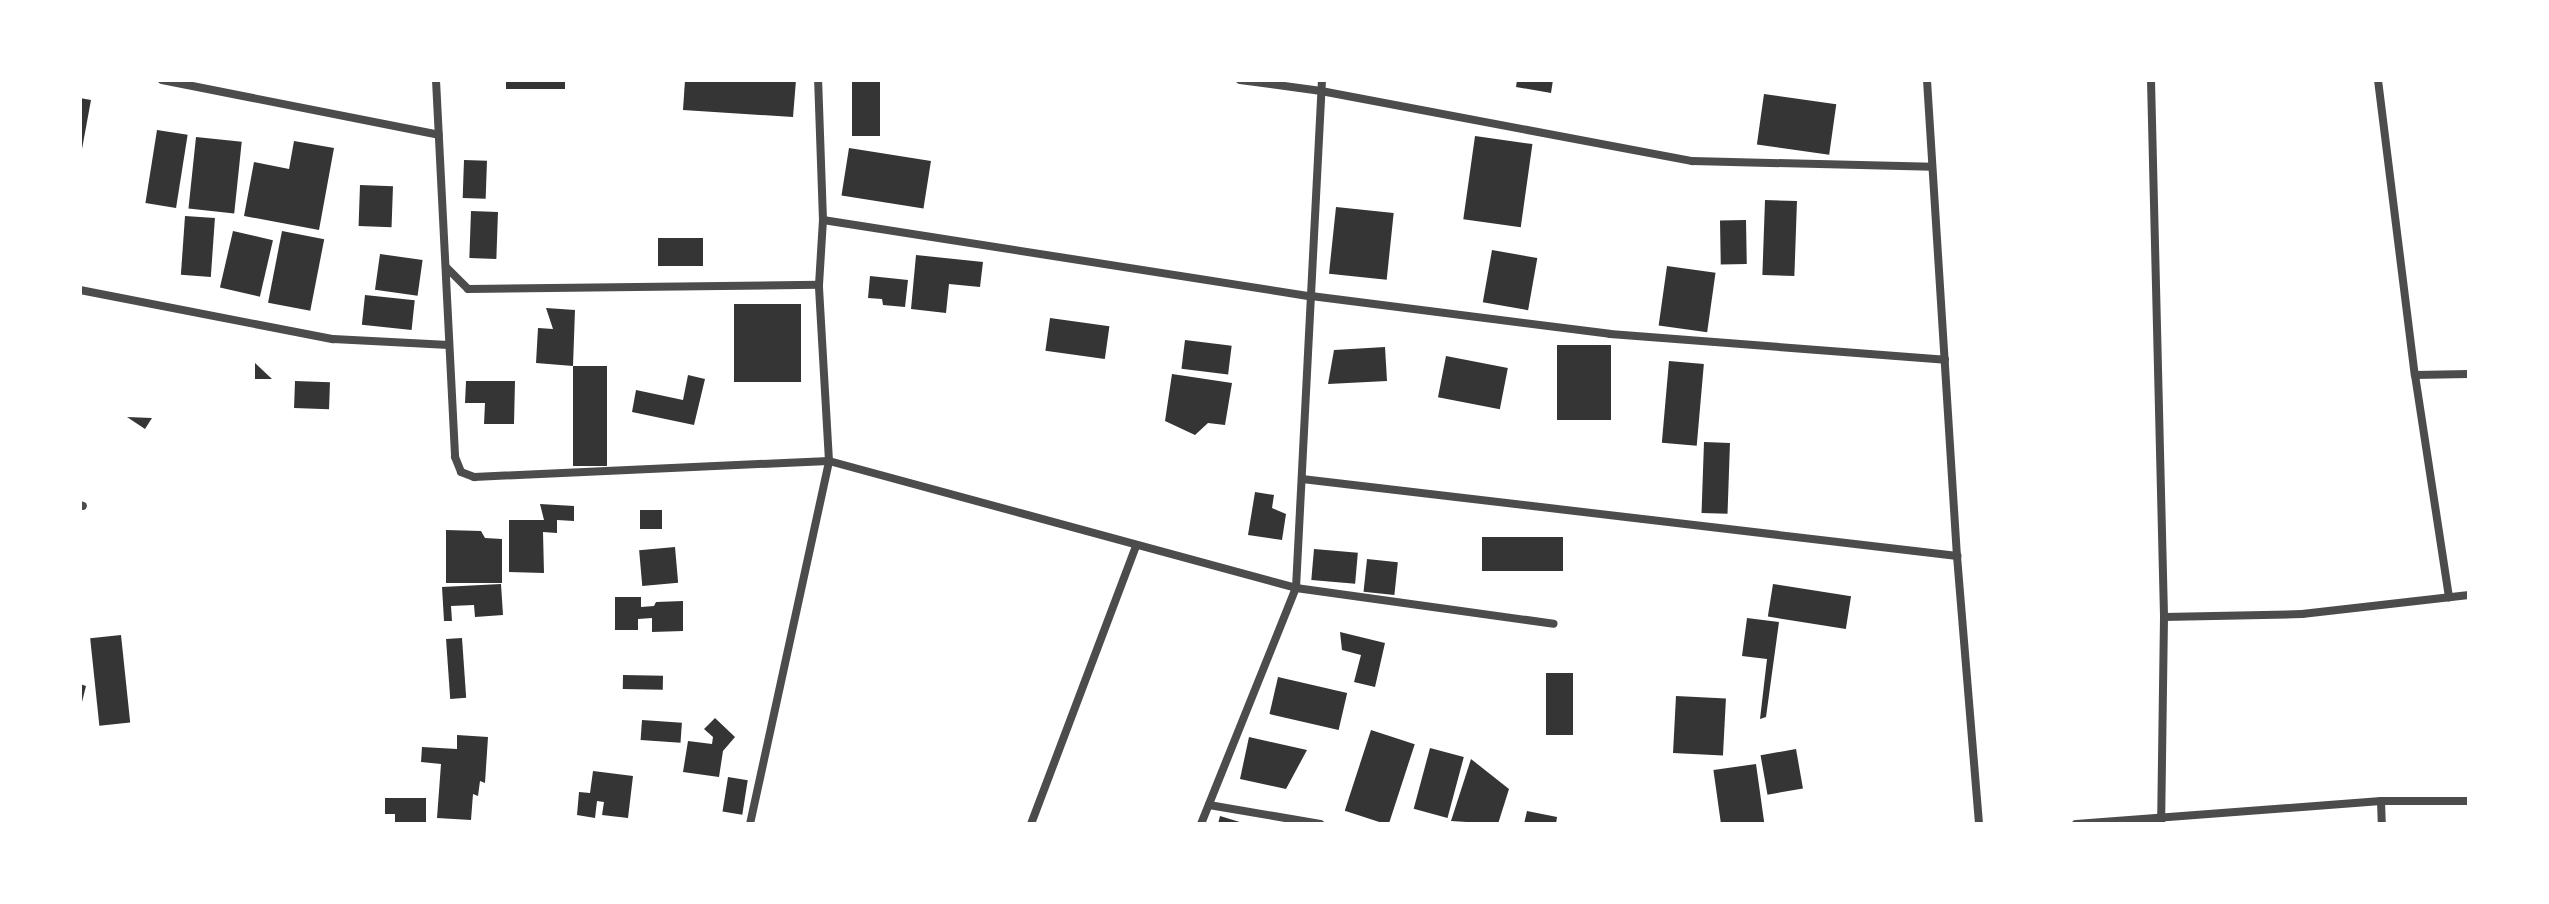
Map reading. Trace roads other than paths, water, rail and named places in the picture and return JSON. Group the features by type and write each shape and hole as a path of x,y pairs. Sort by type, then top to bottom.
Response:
{"street":[{"path":"162,80 439,135"},
{"path":"436,80 455,457 461,472 474,477 829,461 1296,588 1554,624"},
{"path":"750,824 829,461 819,285 823,220 818,80"},
{"path":"1240,80 1321,91 1692,161 1932,167"},
{"path":"1201,824 1296,588 1322,80"},
{"path":"1927,80 1957,556 1979,824"},
{"path":"2151,80 2164,617 2160,819"},
{"path":"2378,80 2415,375 2449,597"},
{"path":"823,220 1311,296 1610,334 1945,360"},
{"path":"446,267 468,289 819,285"},
{"path":"80,290 333,339 449,345"},
{"path":"2415,375 2469,374"},
{"path":"1302,479 1957,556"},
{"path":"1031,824 1136,546"},
{"path":"2164,617 2302,614 2469,595"},
{"path":"2381,801 2382,824"},
{"path":"2076,824 2381,801 2469,801"},
{"path":"1209,805 1320,824"}]}
